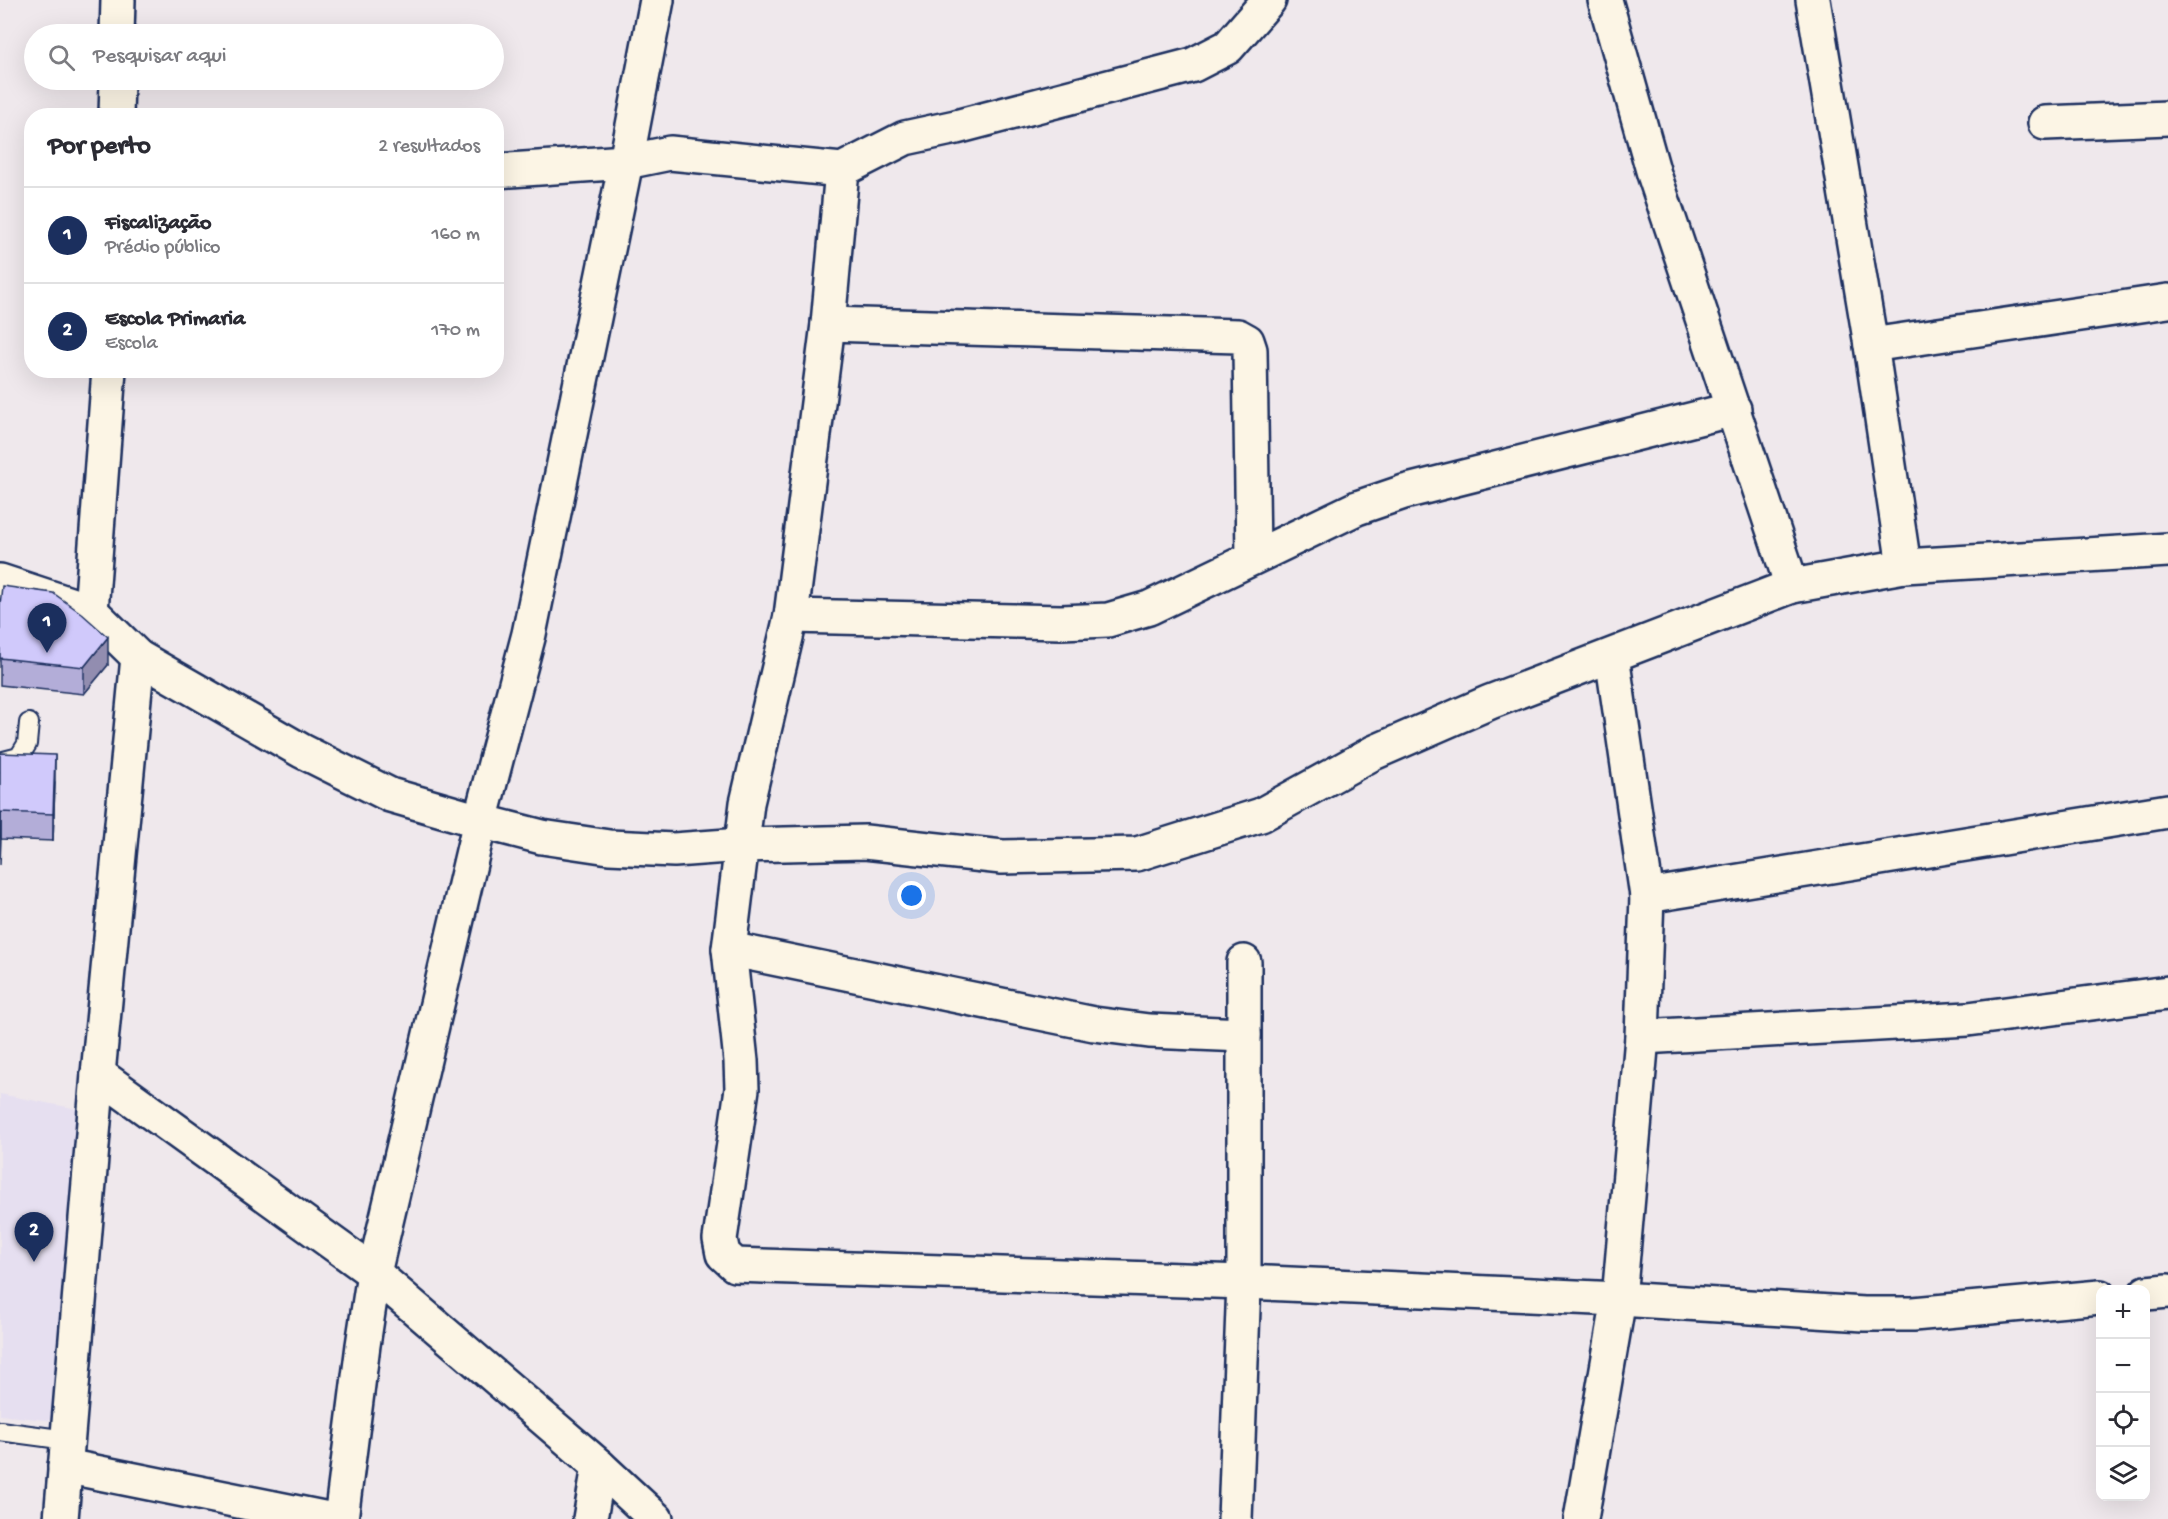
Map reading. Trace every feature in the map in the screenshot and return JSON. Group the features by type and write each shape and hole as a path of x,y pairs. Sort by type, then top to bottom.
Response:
{"street":[{"path":"117,24 118,0"},
{"path":"341,1519 374,1273 480,821 529,634 657,0"},
{"path":"504,170 626,162 670,153 842,170 905,138 1192,65 1228,47 1269,0"},
{"path":"1605,0 1654,174 1792,586"},
{"path":"1813,0 1871,345 1904,566"},
{"path":"116,108 117,90"},
{"path":"2044,123 2168,117"},
{"path":"842,170 828,324 791,616 747,803 729,949 742,1089 720,1239 723,1254 735,1265 1244,1282 1619,1299 1864,1314 1913,1314 2096,1297"},
{"path":"1871,345 2168,301"},
{"path":"828,324 1238,336 1247,340 1250,350 1253,556"},
{"path":"91,611 108,378"},
{"path":"791,616 1061,622 1108,620 1149,608 1253,556 1357,508 1404,492 1734,409"},
{"path":"0,581 91,611 138,657 302,751 390,795 480,821 542,837 609,847 674,850 741,845 865,842 1002,857 1137,854 1261,815 1373,753 1490,702 1792,586 1904,566 2168,550"},
{"path":"1581,1519 1619,1299 1642,1036 1647,896 1612,656"},
{"path":"61,1519 98,1074 138,657"},
{"path":"1647,896 2168,810"},
{"path":"729,949 1094,1024 1149,1031 1244,1035"},
{"path":"1235,1519 1244,1282 1244,962"},
{"path":"1642,1036 1968,1019 2168,993"},
{"path":"98,1074 374,1273 656,1519"},
{"path":"2150,1293 2168,1291"},
{"path":"66,1453 328,1519"},
{"path":"590,1519 599,1467"}],"lane":[{"path":"0,762 20,757 27,744 29,723"},
{"path":"0,1431 66,1453"}],"shaded area":[{"path":"0,1094 83,1110 54,1421 0,1415"}],"building":[{"path":"2,586 53,593 81,613 108,637 84,667 0,658"},
{"path":"0,753 55,755 53,814 1,812 0,838"}],"place":[{"name":"Fiscalização","path":"47,653"},
{"name":"Escola Primaria","path":"34,1262"}]}
